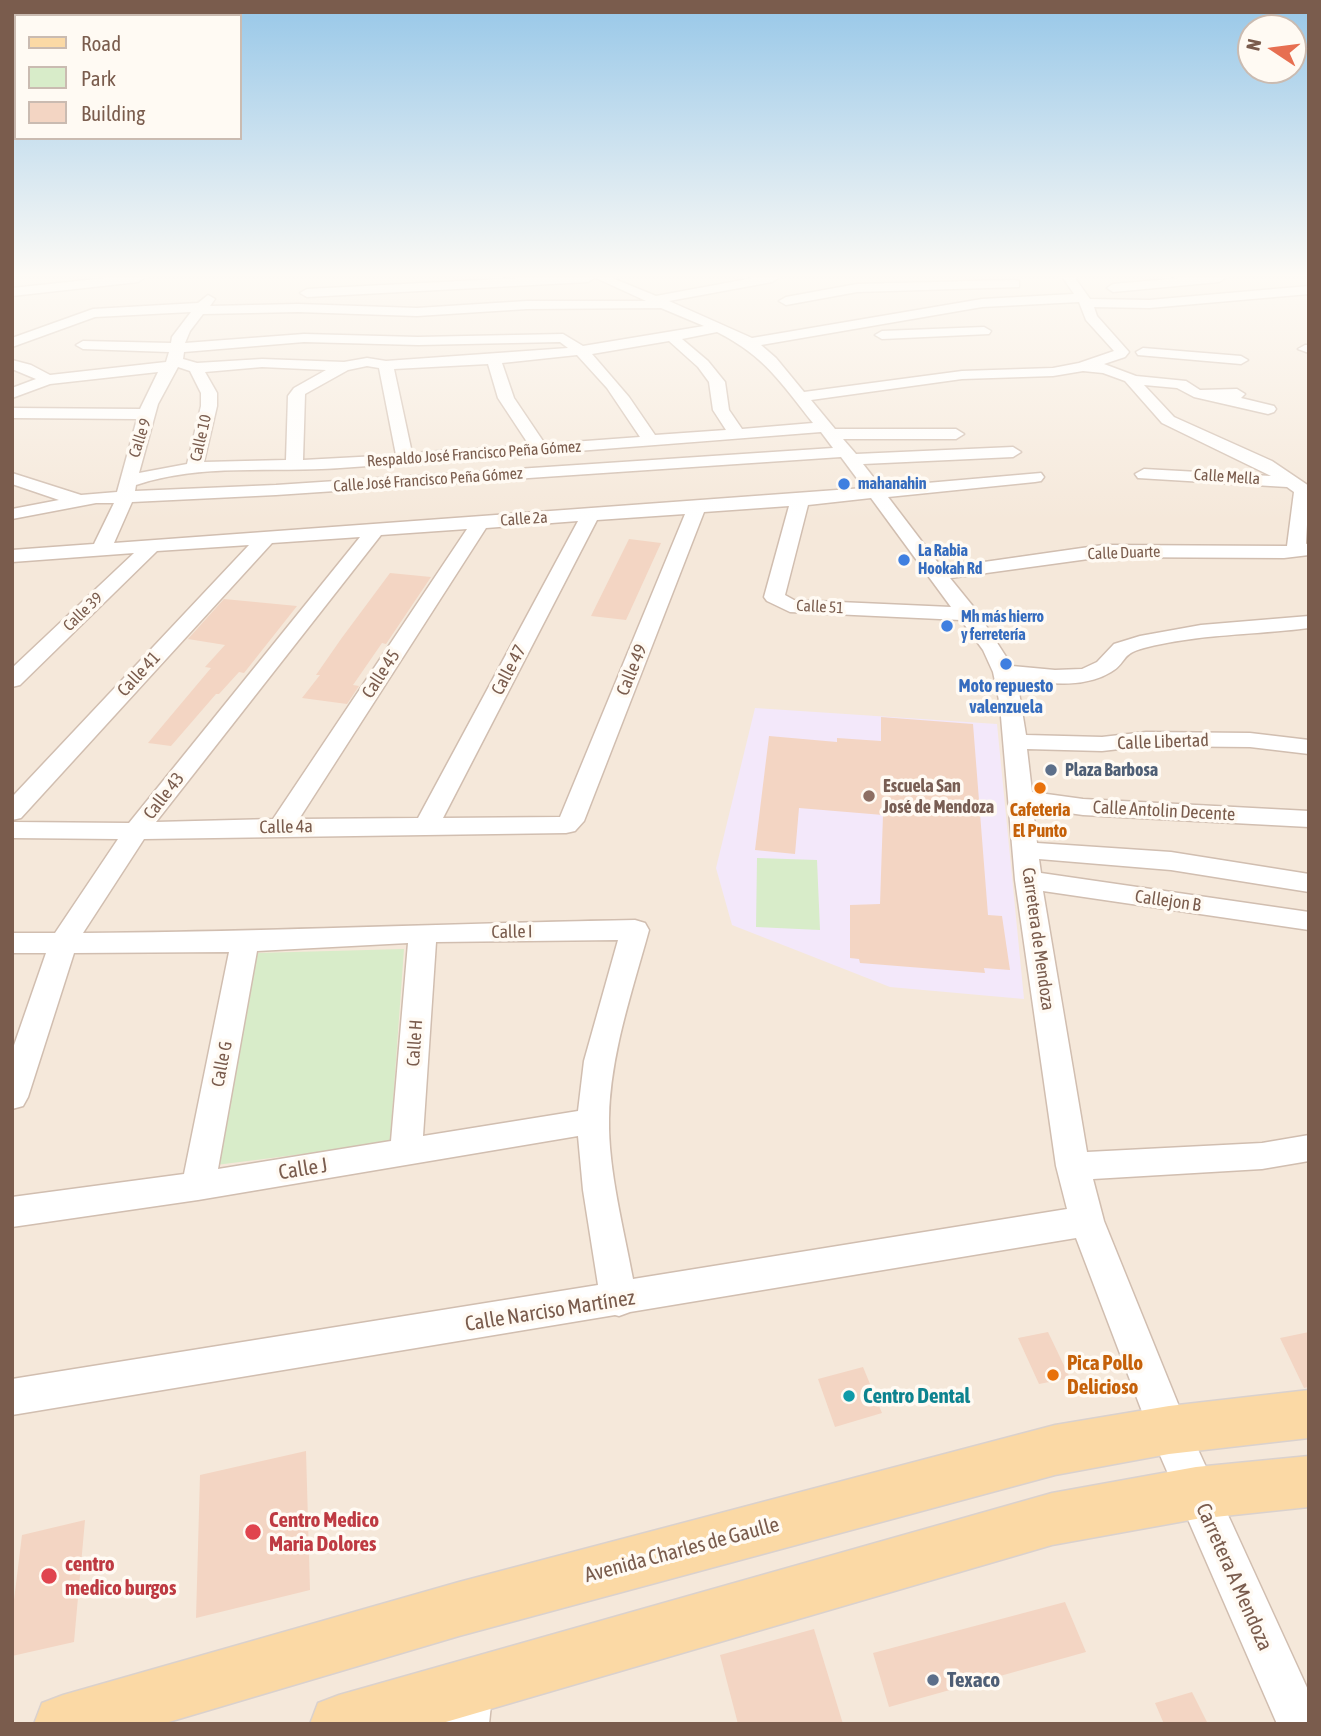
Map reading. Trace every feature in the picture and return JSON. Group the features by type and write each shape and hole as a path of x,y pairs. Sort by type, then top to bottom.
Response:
{"main road":[{"name":"Avenida Charles de Gaulle","path":"63,1724 486,1601 1055,1450 1169,1430 1309,1414"},
{"path":"339,1724 468,1704 1052,1519 1196,1493 1309,1481"}],"street":[{"path":"12,393 48,380 159,359"},
{"name":"Calle 9","path":"102,548 125,491 148,414 174,359"},
{"path":"180,359 196,368 262,363 344,366 367,362 386,365 506,359"},
{"path":"367,362 370,359"},
{"path":"587,359 638,417 651,442"},
{"path":"697,359 717,382 721,411 737,434"},
{"name":"Carretera de Mendoza","path":"769,359 802,397 939,574 993,649 1004,672 1016,742 1028,880 1073,1166 1087,1221 1169,1430"},
{"path":"802,397 962,375 1053,372 1082,367 1102,359"},
{"path":"1229,359 1241,360"},
{"path":"494,360 506,398 540,449"},
{"path":"12,364 48,380"},
{"path":"386,365 405,459"},
{"path":"294,466 296,396 299,391 344,366"},
{"path":"1082,367 1105,369 1135,380 1181,384 1185,390 1215,395 1237,394"},
{"name":"Calle 10","path":"194,469 209,406 209,393 196,368"},
{"path":"1135,380 1152,405 1168,420 1266,465 1303,490 1303,549"},
{"path":"1215,395 1225,400 1268,409"},
{"path":"12,413 148,414"},
{"name":"Respaldo José Francisco Peña Gómez","path":"125,491 150,474 194,469 405,459 737,434 837,443"},
{"path":"837,443 956,434"},
{"path":"837,443 1013,452"},
{"name":"Calle José Francisco Peña Gómez","path":"12,514 125,491 837,443"},
{"name":"Calle Mella","path":"1144,474 1289,482 1309,486"},
{"name":"Calle 2a","path":"12,556 376,528 800,500 1035,477"},
{"path":"12,478 79,500"},
{"name":"Calle 51","path":"800,500 774,597 777,601 790,606 969,614"},
{"name":"Calle 49","path":"559,826 571,821 698,506"},
{"name":"Calle 47","path":"426,826 591,514"},
{"name":"Calle 45","path":"281,827 481,522"},
{"name":"Calle 43","path":"12,1097 64,941 136,831 376,528"},
{"name":"Calle 41","path":"12,812 267,537"},
{"name":"Calle 39","path":"12,680 154,544"},
{"name":"Calle Duarte","path":"939,574 1103,551 1284,552 1303,549"},
{"path":"12,577 39,554"},
{"path":"1004,672 1064,676 1090,673 1105,667 1118,650 1165,637 1224,627 1277,626 1309,621"},
{"name":"Calle Libertad","path":"1016,742 1102,744 1146,739 1250,740 1309,747"},
{"name":"Calle Antolin Decente","path":"1020,798 1083,807 1309,819"},
{"name":"Calle 4a","path":"12,830 559,826"},
{"path":"1025,850 1171,861 1309,883"},
{"name":"Callejon B","path":"1028,880 1309,921"},
{"name":"Calle I","path":"12,943 245,942 424,933 635,930 599,1060 593,1121 600,1189 620,1300"},
{"name":"Calle H","path":"406,1153 424,933"},
{"name":"Calle G","path":"198,1186 245,942"},
{"name":"Calle J","path":"12,1212 198,1186 593,1121"},
{"path":"1073,1166 1262,1156 1309,1148"},
{"name":"Calle Narciso Martínez","path":"12,1398 1087,1221"},
{"name":"Carretera A Mendoza","path":"1169,1430 1300,1724"}],"shaded area":[{"path":"12,359 1309,359 1309,1724 12,1724"},
{"name":"Escuela San José de Mendoza","path":"755,708 997,724 1024,999 890,987 732,925 716,868"}],"green space":[{"path":"757,858 817,860 820,930 756,927"},
{"path":"404,949 390,1143 216,1165 257,953"}],"building":[{"path":"629,539 661,543 626,620 591,616"},
{"path":"390,573 431,577 386,644 382,643 353,685 359,686 347,704 302,698 320,675 316,675 341,639"},
{"path":"224,599 297,606 244,673 239,672 216,694 171,746 148,743 211,668 205,667 225,645 188,639"},
{"path":"881,717 973,724 988,915 1002,916 1010,970 984,968 985,973 860,963 859,959 850,958 850,905 880,904 883,815 799,808 795,854 755,850 769,736 837,742 837,738 881,741"},
{"path":"1048,1332 1070,1378 1039,1384 1018,1338"},
{"path":"1309,1332 1309,1387 1304,1388 1280,1338"},
{"name":"Centro Dental","path":"863,1367 882,1413 835,1427 818,1379"},
{"name":"Centro Medico Maria Dolores","path":"306,1451 310,1590 196,1618 200,1475"},
{"name":"centro medico burgos","path":"85,1520 74,1642 12,1656 12,1616 22,1535"},
{"name":"Texaco","path":"1065,1602 1086,1652 889,1707 873,1653"},
{"path":"814,1629 843,1724 738,1724 720,1655"},
{"path":"1192,1692 1208,1724 1164,1724 1155,1703"}],"place":[{"name":"mahanahin","path":"844,484"},
{"name":"La Rabia Hookah Rd","path":"904,560"},
{"name":"Mh más hierro y ferretería","path":"947,626"},
{"name":"Moto repuesto valenzuela","path":"1006,664"},
{"name":"Plaza Barbosa","path":"1051,770"},
{"name":"Cafeteria El Punto","path":"1040,788"},
{"name":"Escuela San José de Mendoza","path":"869,796"},
{"name":"Pica Pollo Delicioso","path":"1053,1375"},
{"name":"Centro Dental","path":"849,1396"},
{"name":"Centro Medico Maria Dolores","path":"253,1532"},
{"name":"centro medico burgos","path":"49,1576"},
{"name":"Texaco","path":"933,1680"}]}
